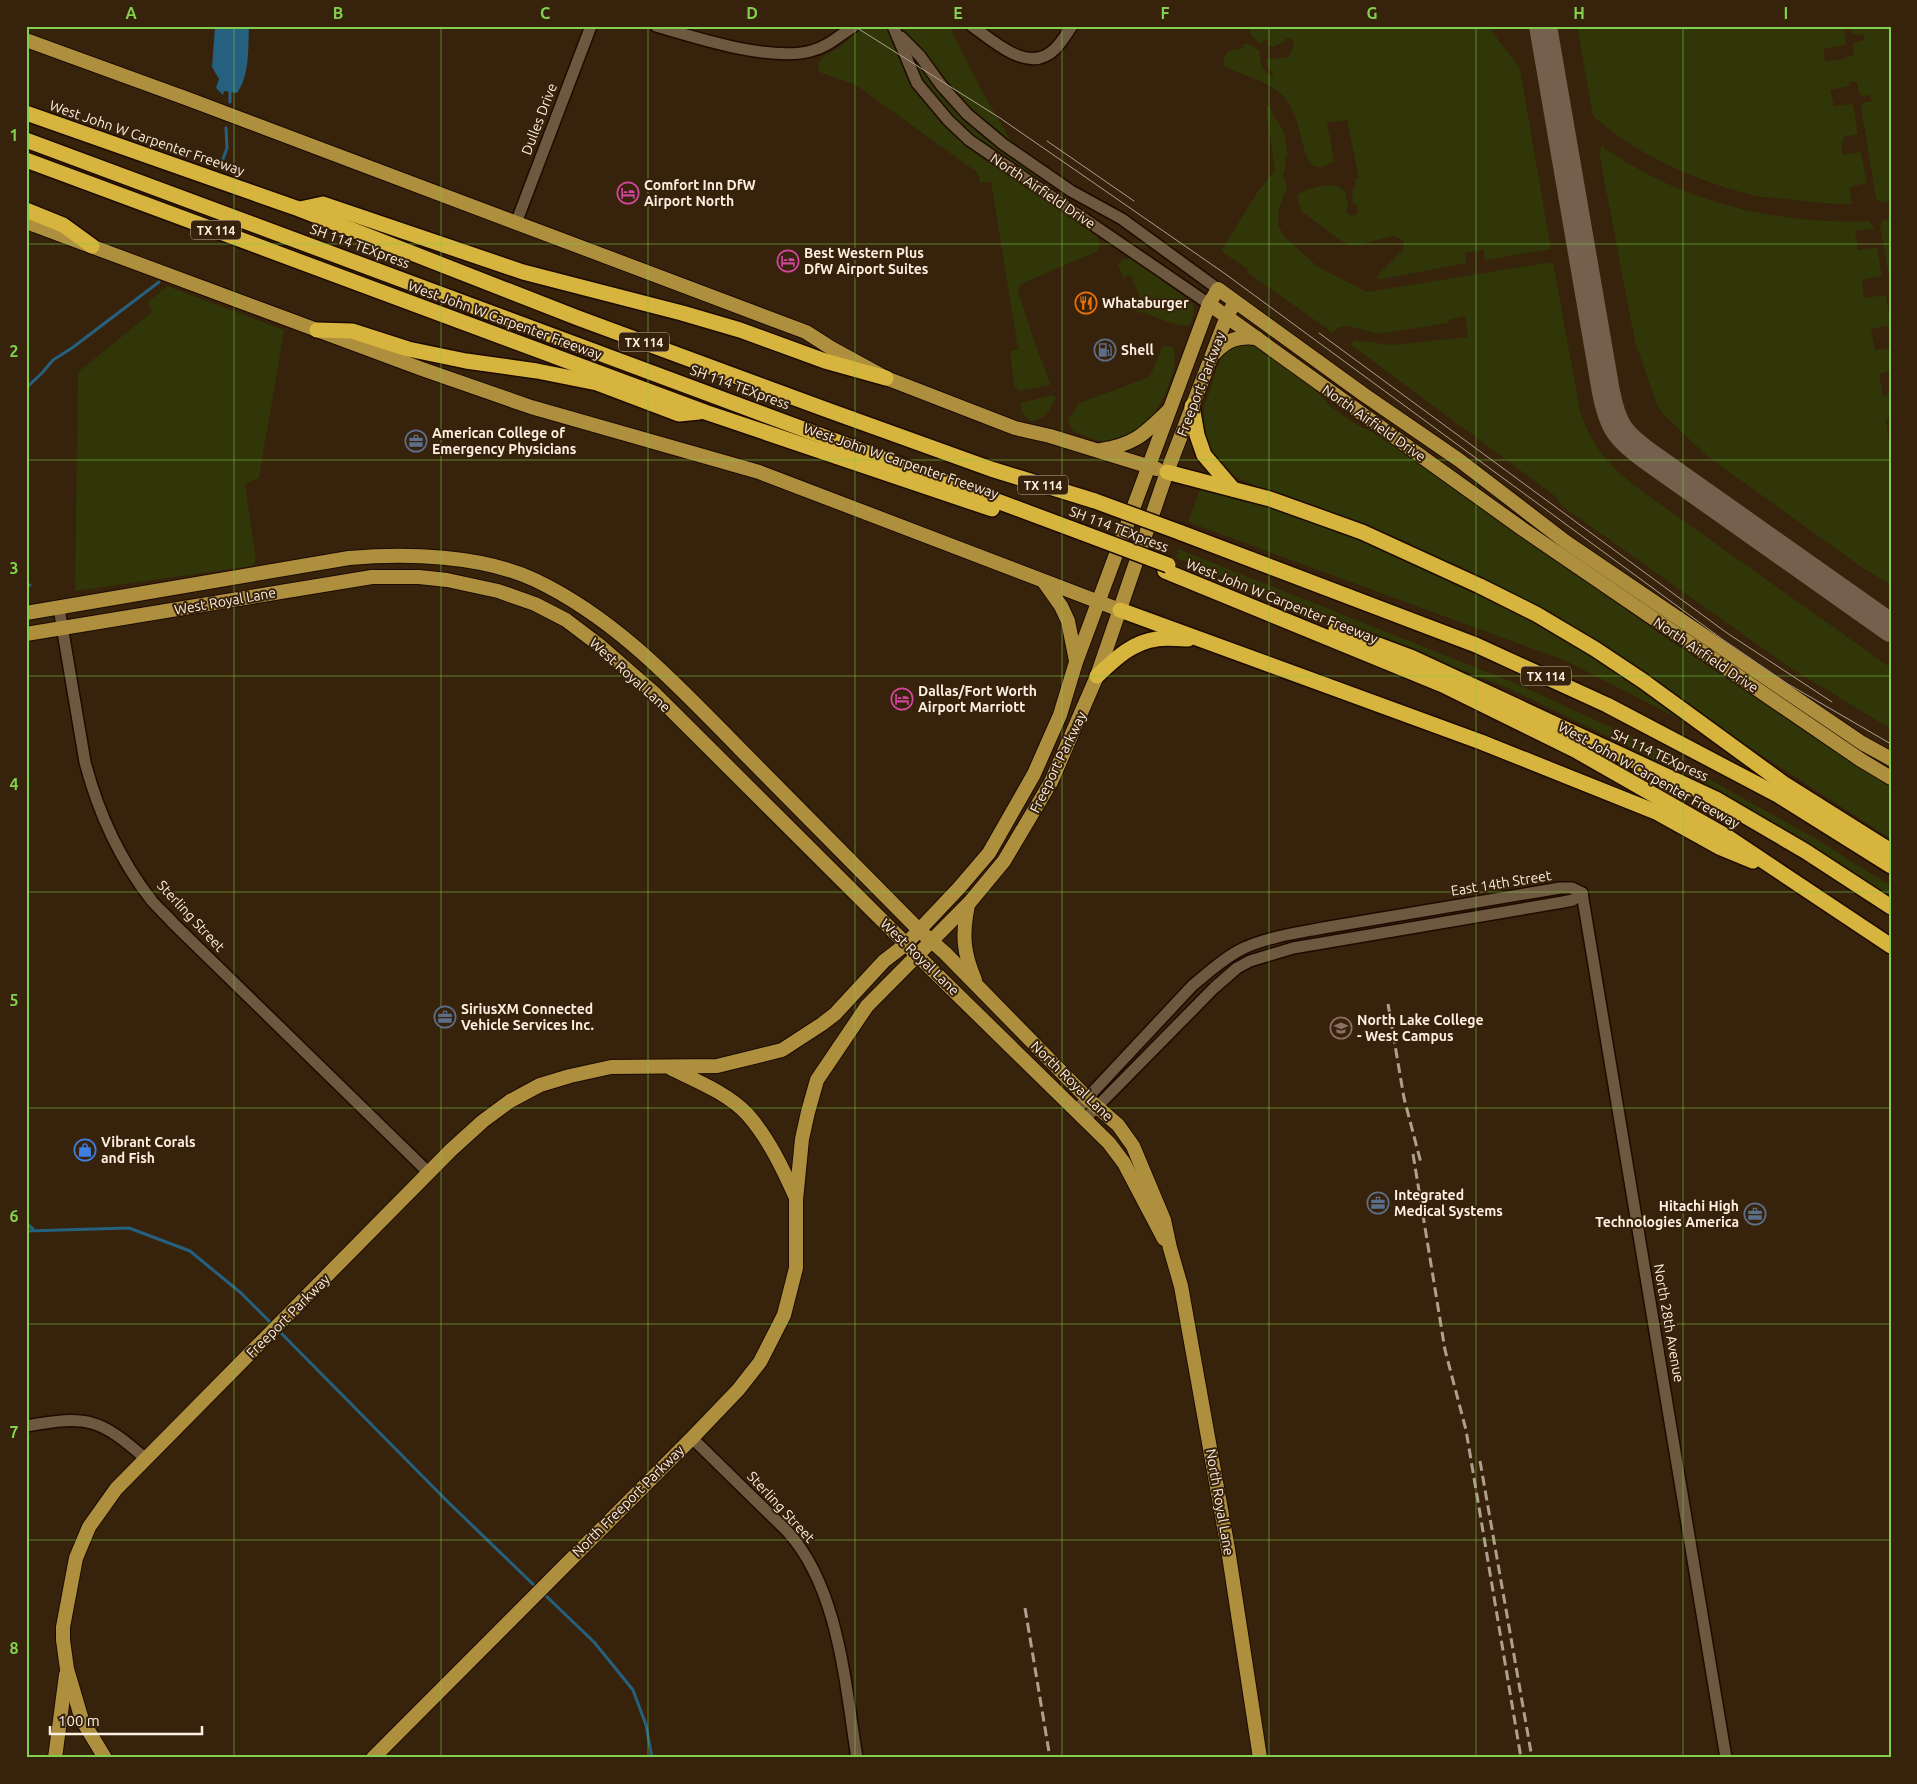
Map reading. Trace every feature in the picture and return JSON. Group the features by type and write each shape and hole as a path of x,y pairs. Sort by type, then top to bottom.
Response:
{"highway":[{"name":"West John W Carpenter Freeway","path":"26,113 299,209 597,325 991,469 1095,501 1180,532 1476,645 1607,705 1776,794 1891,866"},
{"name":"SH 114 TEXpress","path":"26,140 1082,537"},
{"name":"West John W Carpenter Freeway","path":"26,160 705,412 1082,537 1166,568 1442,684 1591,759 1726,836 1891,946"},
{"path":"299,209 323,204 523,272 682,313 740,330 825,361 886,378"},
{"path":"26,210 63,225 92,246"},
{"path":"317,330 352,332 408,349 466,361 537,371 597,383 679,414 705,412"},
{"path":"1192,406 1197,435 1204,455 1233,489"},
{"path":"1167,472 1233,489 1314,514 1362,532 1536,614 1595,649 1783,783 1891,851"},
{"name":"SH 114 TEXpress","path":"1166,568 1413,658 1716,799 1806,851 1891,907"},
{"path":"1120,610 1480,742 1638,804 1718,847 1782,873"},
{"path":"1097,676 1117,657 1134,646 1156,639 1201,639"}],"main road":[{"path":"26,40 806,332 886,378 1015,428 1098,450 1167,472"},
{"path":"26,222 531,407 759,472 1120,610"},
{"name":"North Airfield Drive","path":"1218,290 1459,460 1566,542 1854,737 1891,759"},
{"name":"Freeport Parkway","path":"67,1669 63,1627 76,1558 89,1527 116,1488 297,1308 428,1173 483,1121 510,1101 540,1085 580,1073 611,1067 669,1068 716,1066 782,1050 834,1014 884,962 906,944 989,853 1039,763 1060,715 1076,662 1098,602 1209,304 1218,290"},
{"name":"Freeport Parkway","path":"796,1200 802,1139 818,1080 867,1006 968,905 1008,855 1028,824 1056,771 1097,676 1167,472 1227,316 1235,302"},
{"name":"North Airfield Drive","path":"1209,304 1524,530 1861,760 1891,778"},
{"path":"1211,358 1230,340 1246,337 1257,338"},
{"path":"1098,450 1123,446 1144,434 1171,408"},
{"name":"West Royal Lane","path":"26,613 349,558 393,555 415,555 470,561 533,580 567,598 605,622 649,659 932,941"},
{"path":"498,591 504,570"},
{"path":"264,573 268,594"},
{"name":"West Royal Lane","path":"26,634 372,577 419,577 447,580 498,591 535,604 566,620 624,666 1081,1115"},
{"path":"1044,582 1061,606 1068,621 1076,662"},
{"path":"687,727 703,712"},
{"path":"1039,763 1056,771"},
{"path":"968,905 963,944 968,965 978,987"},
{"name":"North Royal Lane","path":"932,941 1092,1103 1118,1124 1134,1146 1164,1220 1170,1248 1182,1286 1228,1549 1260,1758"},
{"path":"669,1068 716,1091 747,1114 769,1143 796,1200"},
{"name":"North Royal Lane","path":"1081,1115 1109,1143 1124,1163 1155,1225 1170,1248"},
{"name":"North Freeport Parkway","path":"373,1758 692,1438 738,1390 760,1362 784,1315 796,1268 796,1200"},
{"path":"55,1758 67,1669"},
{"path":"67,1669 82,1720 105,1758"}],"street":[{"name":"Dulles Drive","path":"516,223 591,26"},
{"path":"656,26 693,37 773,54 811,51 828,45 854,26"},
{"path":"972,26 1013,54 1024,58 1047,55 1056,48 1072,26"},
{"name":"North Airfield Drive","path":"895,29 920,56 941,85 967,114 1003,144 1071,190 1122,219 1218,290"},
{"name":"North Airfield Drive","path":"895,29 917,83 948,120 969,140 1209,304"},
{"name":"Sterling Street","path":"59,608 90,782 112,839 135,875 152,901 174,924 428,1173"},
{"name":"East 14th Street","path":"1081,1115 1193,985 1215,967 1245,948 1288,935 1323,928 1551,890 1572,888 1582,893 1572,900 1563,902 1293,948 1253,960 1237,968 1214,988 1092,1103"},
{"name":"North 28th Avenue","path":"1582,893 1726,1758"},
{"path":"26,1426 58,1420 77,1420 96,1424 110,1430 146,1459"},
{"name":"Sterling Street","path":"692,1438 791,1535 801,1546 811,1564 826,1597 835,1630 857,1758"}],"green space":[{"path":"860,26 949,26 982,91 1020,154 1055,198 1097,236 1100,244 1096,252 1021,284 1018,290 1033,338 1051,385 1019,391 1014,385 1010,351 1018,349 991,182 980,183 979,176 975,171 856,85 819,72 818,67 821,60 843,45"},
{"path":"1249,26 1488,26 1520,69 1551,249 1485,260 1483,250 1465,253 1466,263 1377,280 1377,276 1404,249 1403,240 1394,236 1353,246 1343,242 1301,211 1297,195 1316,187 1338,186 1345,191 1348,205 1346,212 1350,215 1356,215 1358,211 1357,206 1353,204 1352,191 1356,186 1354,179 1359,178 1347,120 1327,123 1334,160 1322,167 1310,163 1295,116 1285,98 1272,87 1223,65 1227,53 1244,48 1243,43 1252,45 1260,52 1262,67 1266,73 1273,77 1266,59 1289,57 1291,50 1294,48 1292,39 1287,38 1282,43 1273,47 1267,44 1268,40 1263,40 1262,44 1251,36"},
{"path":"1577,26 1844,26 1846,45 1824,49 1825,62 1854,55 1853,43 1864,40 1863,34 1855,35 1852,33 1850,26 1891,26 1891,201 1881,203 1876,199 1861,107 1862,103 1872,101 1869,95 1863,96 1859,94 1857,82 1850,82 1849,86 1830,90 1834,106 1853,104 1858,134 1843,137 1844,141 1841,142 1843,155 1861,152 1867,183 1849,187 1852,204 1819,203 1756,196 1712,183 1670,166 1629,143 1593,116"},
{"path":"1266,107 1269,107 1284,132 1288,154 1285,159 1286,165 1283,174 1287,187 1279,208 1278,225 1284,236 1318,267 1367,292 1553,262 1580,411 1591,436 1604,457 1621,475 1643,492 1891,668 1891,729 1786,665 1562,506 1555,496 1350,344 1355,340 1391,345 1468,337 1465,316 1448,320 1448,323 1379,334 1348,326 1339,327 1333,333 1247,272 1248,269 1221,251 1257,193 1275,170"},
{"path":"1601,145 1630,165 1662,181 1694,195 1728,206 1798,219 1869,221 1875,228 1855,231 1858,250 1877,247 1882,276 1862,280 1864,298 1886,295 1891,323 1891,325 1871,329 1875,350 1891,348 1891,371 1879,374 1883,396 1891,394 1891,418 1886,419 1889,442 1891,442 1891,585 1860,566 1707,456 1664,415 1657,405 1635,342 1600,158"},
{"path":"1891,218 1891,286 1880,226 1882,221"},
{"path":"1129,258 1141,264 1193,304 1194,315 1190,325 1177,325 1137,312 1132,305 1141,301 1131,275 1123,278 1118,264 1122,260"},
{"path":"167,286 284,330 259,478 245,484 256,560 252,566 75,591 78,372 152,312 148,302"},
{"path":"1246,341 1311,385 1330,406 1360,427 1378,433 1660,634 1891,784 1891,839 1718,727 1564,620 1404,541 1254,485 1232,475 1220,466 1206,442 1204,408 1224,352"},
{"path":"1163,346 1173,347 1175,363 1173,372 1159,406 1146,422 1126,435 1106,441 1094,439 1073,431 1068,420 1079,403 1147,378 1151,374"},
{"path":"1053,395 1056,399 1049,411 1041,418 1031,421 1023,414 1020,403"},
{"path":"1201,486 1274,506 1350,534 1439,573 1556,630 1684,716 1681,720 1566,661 1188,522"},
{"path":"1178,549 1515,683 1641,741 1818,840 1891,886 1891,903 1765,822 1630,747 1510,689 1176,558"}],"water":[{"path":"215,26 249,26 246,70 237,93 224,91 223,95 216,88 219,79 212,67"}],"waterway":[{"path":"230,92 230,102"},
{"path":"223,159 227,148 226,128"},
{"path":"26,388 53,360 72,348 159,282"},
{"path":"26,586 30,585"},
{"path":"26,1223 33,1229"},
{"path":"26,1231 129,1228 190,1251 241,1293 273,1325"},
{"path":"278,1330 448,1502 537,1588"},
{"path":"544,1594 594,1642 633,1690 646,1725 652,1758"}],"taxiway":[{"path":"1543,26 1606,392 1619,430 1631,443 1649,457 1891,628"}],"tram line":[{"path":"854,26 1000,118 1224,273 1722,639 1788,684 1891,744"},
{"path":"1047,141 1134,201"},
{"path":"1319,333 1727,633 1832,702"}],"railway":[{"path":"1388,1004 1404,1098 1421,1163"},
{"path":"1413,1154 1445,1350 1466,1430 1521,1758"},
{"path":"1480,1461 1532,1758"},
{"path":"1025,1608 1050,1758"}],"place":[{"name":"Comfort Inn DfW Airport North","path":"628,193"},
{"name":"Best Western Plus DfW Airport Suites","path":"788,261"},
{"name":"Whataburger","path":"1086,303"},
{"name":"Shell","path":"1105,350"},
{"name":"American College of Emergency Physicians","path":"416,441"},
{"name":"Dallas/Fort Worth Airport Marriott","path":"902,699"},
{"name":"SiriusXM Connected Vehicle Services Inc.","path":"445,1017"},
{"name":"North Lake College - West Campus","path":"1341,1028"},
{"name":"Vibrant Corals and Fish","path":"85,1150"},
{"name":"Integrated Medical Systems","path":"1378,1203"},
{"name":"Hitachi High Technologies America","path":"1755,1214"}]}
